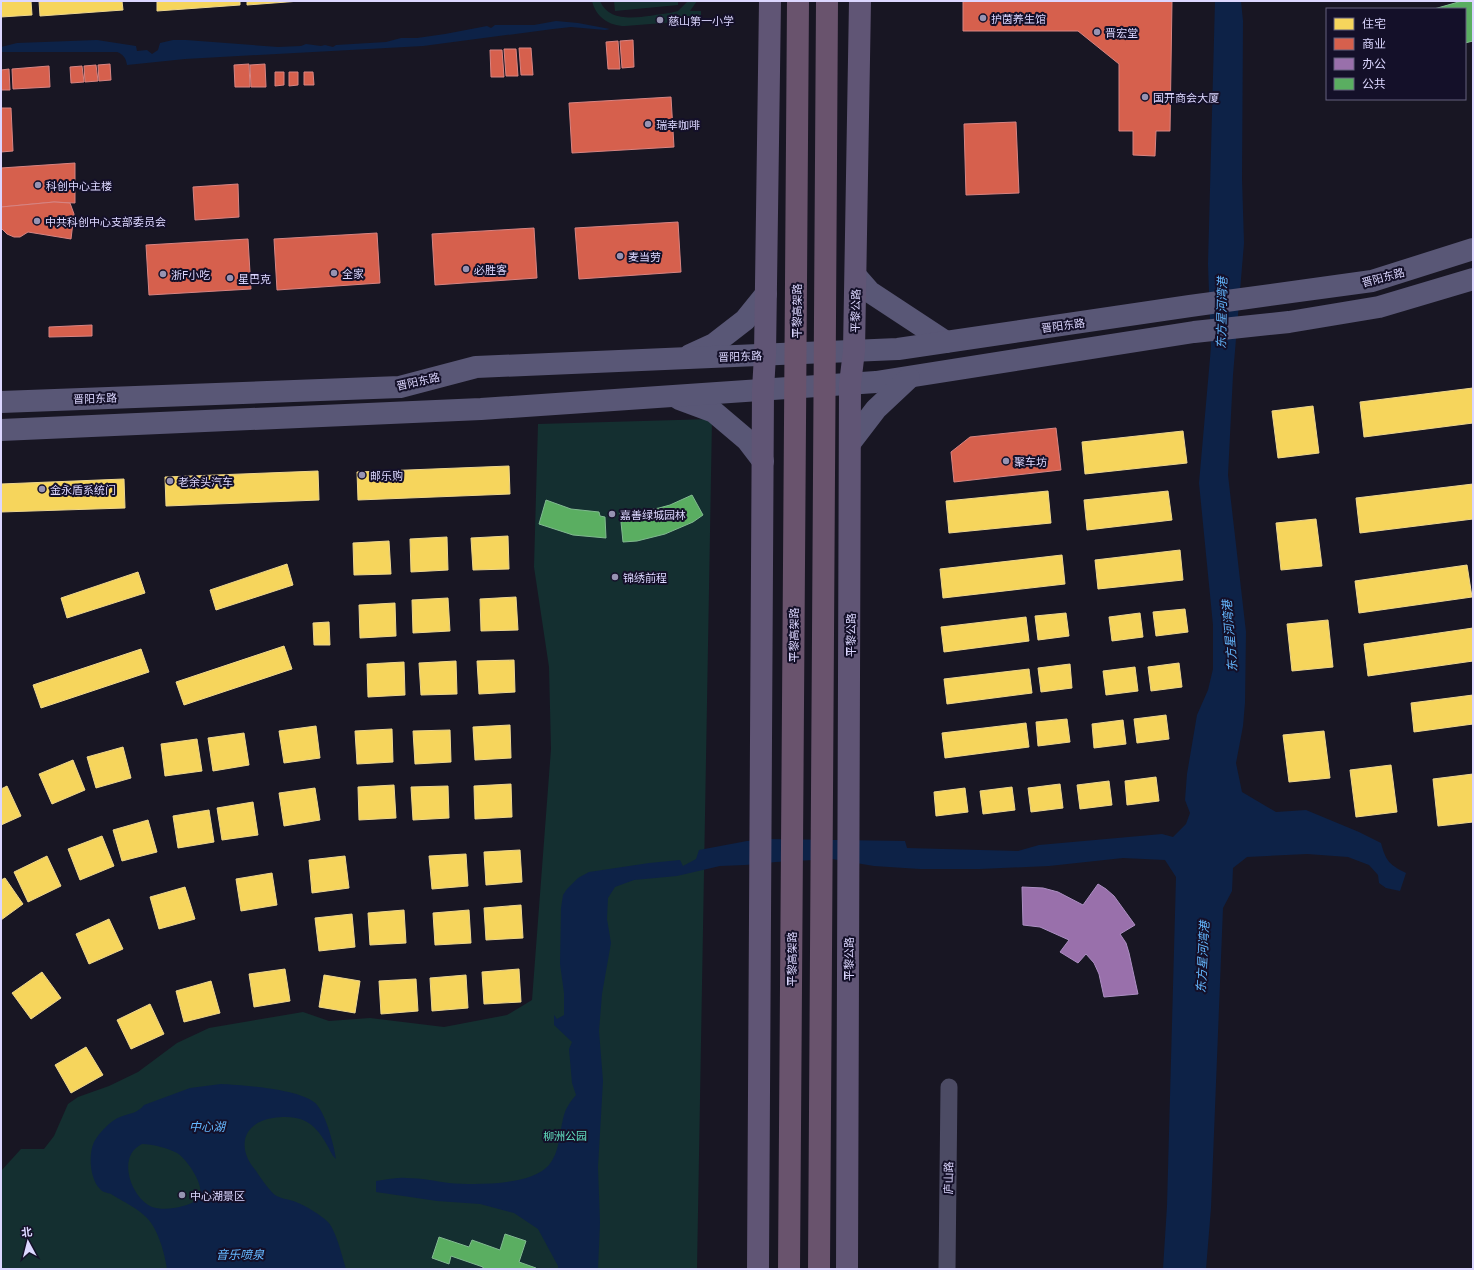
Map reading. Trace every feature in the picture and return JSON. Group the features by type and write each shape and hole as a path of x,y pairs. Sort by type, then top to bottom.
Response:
{"highway":[{"name":"平黎高架路","path":"789,1269 798,1"},
{"path":"819,1269 827,1"}],"main road":[{"path":"758,1269 763,390 765,355 770,1"},
{"name":"平黎公路","path":"847,1269 850,384 854,351 856,276 860,1"},
{"name":"晋阳东路","path":"1,402 400,387 476,367 898,349 1372,281 1473,249"},
{"path":"856,276 870,292 946,342"},
{"path":"1,430 481,409 876,382 1194,332 1289,322 1379,307 1473,279"},
{"path":"682,358 714,344 745,320 766,294"},
{"path":"850,443 876,409 909,378"},
{"path":"672,396 714,412 747,440 763,461"}],"street":[{"name":"庐山路","path":"947,1269 949,1087"}],"green space":[{"path":"592,1 600,1 605,9 612,14 631,18 678,11 688,1 697,1 690,11 701,11 701,20 619,26 604,20 597,12"},
{"path":"614,1 678,1 678,5 615,11"},
{"name":"柳洲公园","path":"712,419 697,1269 1,1269 1,1171 21,1149 44,1149 54,1136 68,1104 78,1097 109,1086 138,1072 177,1043 209,1028 303,1012 329,1021 370,1018 444,1027 507,1015 532,1000 551,749 549,667 534,567 538,424"}],"water":[{"name":"东方星河湾港","path":"1215,1 1241,1 1243,21 1242,179 1244,243 1233,375 1228,475 1246,632 1245,703 1243,726 1236,763 1242,792 1276,812 1306,810 1359,832 1381,843 1389,862 1396,868 1406,873 1400,891 1386,888 1379,883 1378,875 1369,865 1348,857 1307,854 1247,857 1233,868 1232,891 1223,908 1211,1208 1206,1269 1163,1269 1167,1206 1176,877 1165,860 1123,858 1049,866 980,869 920,869 874,866 832,859 720,866 677,876 634,880 615,887 608,898 607,919 611,943 602,994 599,1031 603,1081 598,1167 600,1223 598,1269 558,1269 558,1266 538,1229 514,1213 480,1204 437,1201 376,1192 376,1181 398,1178 417,1178 449,1183 502,1183 529,1177 541,1172 553,1160 559,1143 565,1112 576,1095 572,1083 569,1049 572,1042 554,1025 554,1015 557,1019 564,1015 564,993 560,964 561,908 563,895 567,889 578,878 589,872 680,860 683,866 696,859 699,850 747,841 768,839 905,841 907,848 1018,851 1039,845 1162,834 1173,837 1186,824 1190,813 1185,800 1187,774 1197,715 1208,690 1213,669 1213,625 1199,483 1211,347 1208,264"},
{"path":"556,21 578,23 610,29 605,30 571,27 423,46 185,59 127,65 124,57 117,52 1,52 1,47 17,43 97,40 136,46 137,51 147,50 152,54 158,50 160,43 173,40 278,47 301,46 306,44 333,47 336,45 386,42 401,38 417,38 487,26 491,28 495,25 534,25"},
{"name":"中心湖","path":"221,1084 269,1088 306,1098 318,1106 328,1128 336,1159 317,1130 310,1124 303,1120 285,1117 265,1120 253,1126 248,1131 246,1137 245,1151 250,1163 275,1195 304,1206 318,1214 329,1223 337,1239 346,1269 167,1269 165,1256 160,1242 154,1228 147,1218 140,1211 130,1205 111,1194 102,1191 97,1185 92,1173 91,1153 94,1142 112,1121 136,1112 144,1105 190,1088","holes":["142,1144 173,1151 185,1160 197,1178 201,1190 197,1199 185,1205 167,1209 152,1207 144,1202 133,1186 129,1177 128,1167 134,1150"]}],"building: 住宅":[{"path":"1,1 31,1 32,15 1,17"},
{"path":"39,1 122,1 123,10 40,16"},
{"path":"157,1 240,1 240,5 157,11"},
{"path":"247,1 300,1 247,5"},
{"path":"1473,388 1473,423 1364,437 1360,402"},
{"path":"1313,406 1319,453 1278,458 1272,411"},
{"path":"1183,431 1187,463 1085,474 1082,442"},
{"path":"509,466 510,494 358,500 357,472"},
{"path":"318,471 319,500 166,506 165,477"},
{"path":"124,479 125,508 1,512 1,484"},
{"path":"1473,484 1473,519 1360,533 1356,498"},
{"path":"1048,491 1051,523 949,533 946,501"},
{"path":"1168,491 1172,520 1087,530 1084,500"},
{"path":"1316,519 1322,566 1281,570 1276,523"},
{"path":"508,536 509,569 473,570 471,538"},
{"path":"447,537 448,570 411,572 410,539"},
{"path":"389,541 391,574 354,575 353,543"},
{"path":"1180,550 1183,580 1098,589 1095,560"},
{"path":"1062,555 1065,584 943,598 940,569"},
{"path":"287,564 293,585 216,610 210,590"},
{"path":"1467,565 1472,597 1359,613 1355,581"},
{"path":"138,572 145,593 67,618 61,598"},
{"path":"516,597 518,630 481,631 480,599"},
{"path":"448,598 450,631 413,633 412,600"},
{"path":"395,603 396,636 360,638 359,605"},
{"path":"1185,609 1188,632 1156,636 1153,612"},
{"path":"1066,613 1069,636 1038,640 1035,616"},
{"path":"1140,613 1143,637 1112,641 1109,617"},
{"path":"1026,617 1029,641 944,652 941,627"},
{"path":"1328,620 1333,667 1292,671 1287,624"},
{"path":"329,622 330,645 314,645 313,623"},
{"path":"1473,628 1473,661 1368,676 1364,644"},
{"path":"284,646 292,669 184,705 176,682"},
{"path":"141,649 149,672 41,708 33,685"},
{"path":"514,660 515,692 479,694 477,661"},
{"path":"456,661 457,694 421,695 419,663"},
{"path":"404,662 405,695 368,697 367,664"},
{"path":"1179,663 1182,687 1151,691 1148,667"},
{"path":"1070,664 1072,688 1041,692 1038,668"},
{"path":"1135,667 1138,691 1106,695 1103,671"},
{"path":"1029,669 1032,693 947,704 944,679"},
{"path":"1473,695 1473,724 1414,732 1411,703"},
{"path":"1166,715 1169,739 1137,743 1134,719"},
{"path":"1067,719 1070,742 1038,746 1036,722"},
{"path":"1123,720 1126,744 1094,748 1092,724"},
{"path":"1026,723 1029,747 945,758 942,733"},
{"path":"510,725 511,758 475,760 473,727"},
{"path":"316,726 320,758 284,763 279,731"},
{"path":"392,729 393,762 357,764 355,731"},
{"path":"450,730 451,762 415,764 413,731"},
{"path":"1324,731 1330,778 1289,782 1283,735"},
{"path":"244,733 249,765 213,771 208,738"},
{"path":"197,739 202,771 165,776 161,744"},
{"path":"123,747 131,778 96,788 87,757"},
{"path":"73,760 85,790 52,804 39,774"},
{"path":"1391,765 1397,812 1356,817 1350,770"},
{"path":"1473,774 1473,822 1438,826 1433,779"},
{"path":"1156,777 1159,801 1127,805 1125,781"},
{"path":"1109,781 1112,805 1080,809 1077,785"},
{"path":"511,784 512,817 475,819 474,786"},
{"path":"1060,784 1063,808 1031,812 1028,788"},
{"path":"394,785 396,818 359,820 358,787"},
{"path":"7,786 21,816 1,825 1,789"},
{"path":"448,786 449,818 413,820 411,787"},
{"path":"1012,787 1015,810 983,814 980,791"},
{"path":"315,788 320,820 284,826 279,793"},
{"path":"965,788 968,812 936,816 934,792"},
{"path":"253,802 258,835 222,840 217,808"},
{"path":"209,810 214,842 178,848 173,816"},
{"path":"148,820 157,852 122,861 113,830"},
{"path":"102,836 114,866 80,880 68,849"},
{"path":"520,850 522,882 486,885 484,852"},
{"path":"466,854 468,886 432,889 429,856"},
{"path":"47,856 61,886 28,902 14,872"},
{"path":"345,856 349,888 312,893 309,860"},
{"path":"272,873 277,905 241,911 236,879"},
{"path":"5,878 23,904 1,920 1,880"},
{"path":"185,887 195,919 159,929 150,897"},
{"path":"521,905 523,938 486,940 484,908"},
{"path":"404,910 406,943 370,945 368,913"},
{"path":"469,910 471,943 435,945 433,913"},
{"path":"352,914 355,947 319,951 315,918"},
{"path":"109,919 123,949 89,964 76,934"},
{"path":"285,969 290,1001 254,1007 249,974"},
{"path":"519,969 521,1002 484,1004 482,972"},
{"path":"42,972 61,998 31,1019 12,993"},
{"path":"324,975 360,981 355,1013 319,1007"},
{"path":"466,975 468,1008 432,1011 430,978"},
{"path":"416,979 418,1011 381,1014 379,981"},
{"path":"211,981 220,1013 184,1022 176,991"},
{"path":"150,1004 164,1034 131,1049 117,1020"},
{"path":"86,1047 103,1075 71,1093 55,1065"}],"building: 商业":[{"name":"国开商会大厦","path":"963,1 1172,1 1170,131 1156,131 1155,156 1133,155 1133,131 1119,131 1119,64 1078,31 963,31"},
{"path":"633,40 634,67 622,68 620,41"},
{"path":"618,41 620,69 608,69 606,42"},
{"path":"519,48 531,48 533,75 521,75"},
{"path":"504,49 516,49 518,76 506,76"},
{"path":"490,50 502,50 504,77 491,77"},
{"path":"110,64 111,80 99,81 98,65"},
{"path":"249,64 250,87 235,87 234,65"},
{"path":"265,64 266,87 251,87 250,65"},
{"path":"96,65 98,81 85,82 84,66"},
{"path":"49,66 50,87 13,89 12,69"},
{"path":"82,66 84,82 71,83 70,67"},
{"path":"9,69 10,90 1,90 1,70"},
{"path":"275,72 284,72 284,85 275,86"},
{"path":"289,72 298,72 298,85 289,86"},
{"path":"304,72 313,72 314,85 304,85"},
{"path":"671,97 674,147 572,153 569,103"},
{"path":"1,108 11,108 13,151 1,152"},
{"path":"1016,122 1019,193 966,195 964,124"},
{"name":"科创中心主楼","path":"75,163 75,203 54,202 1,207 1,168"},
{"path":"238,184 239,217 195,220 193,187"},
{"name":"中共科创中心支部委员会","path":"54,202 70,203 74,214 71,239 28,232 20,237 14,237 7,234 1,228 1,207"},
{"path":"678,222 681,272 579,279 575,228"},
{"path":"534,228 537,278 435,285 432,234"},
{"path":"377,233 380,283 277,290 274,239"},
{"path":"248,239 251,289 149,295 146,245"},
{"path":"92,325 92,336 49,337 49,327"},
{"name":"聚车坊","path":"1056,428 1061,470 954,482 951,452 970,437"}],"building: 办公":[{"path":"1098,884 1114,896 1135,925 1120,934 1126,943 1129,953 1138,994 1104,997 1099,974 1094,963 1086,954 1078,963 1060,952 1069,940 1040,927 1023,925 1022,887 1043,888 1058,892 1083,905"}],"building: 公共":[{"path":"1462,1 1473,1 1473,41 1466,43 1466,8 1438,8"},
{"path":"692,495 703,515 693,522 665,534 637,541 623,542 620,512 637,512 659,508 670,505"},
{"path":"546,500 571,509 599,512 600,516 605,517 606,538 573,535 539,524"},
{"path":"505,1234 526,1241 519,1262 536,1268 535,1269 483,1269 483,1267 451,1256 449,1264 432,1258 439,1237 469,1247 472,1240 500,1250"}],"place":[{"name":"护茵养生馆","path":"983,18"},
{"name":"慈山第一小学","path":"660,20"},
{"name":"晋宏堂","path":"1097,32"},
{"name":"国开商会大厦","path":"1145,97"},
{"name":"瑞幸咖啡","path":"648,124"},
{"name":"科创中心主楼","path":"38,185"},
{"name":"中共科创中心支部委员会","path":"37,221"},
{"name":"麦当劳","path":"620,256"},
{"name":"必胜客","path":"466,269"},
{"name":"全家","path":"334,273"},
{"name":"浙F小吃","path":"163,274"},
{"name":"星巴克","path":"230,278"},
{"name":"聚车坊","path":"1006,461"},
{"name":"邮乐购","path":"362,475"},
{"name":"老余头汽车","path":"170,481"},
{"name":"金永盾系统门","path":"42,489"},
{"name":"嘉善绿城园林","path":"612,514"},
{"name":"锦绣前程","path":"615,577"},
{"name":"中心湖景区","path":"182,1195"}],"water label":[{"name":"音乐喷泉","path":"240,1254"}]}
